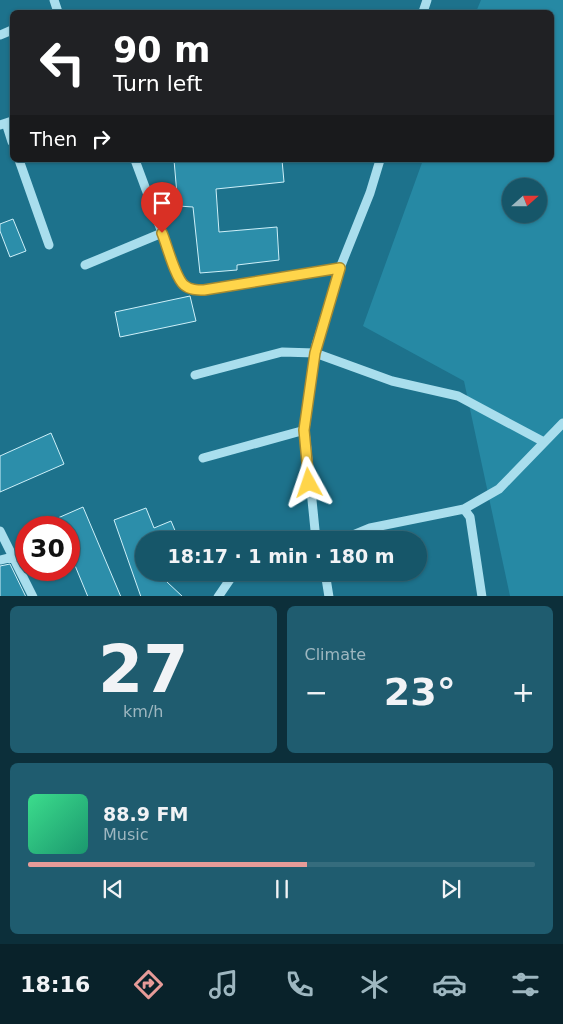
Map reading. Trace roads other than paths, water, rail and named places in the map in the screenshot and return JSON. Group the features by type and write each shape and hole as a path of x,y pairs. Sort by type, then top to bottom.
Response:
{"street":[{"path":"6,123 10,136"},
{"path":"20,162 49,245"},
{"path":"137,162 183,285 193,290 204,290 340,268"},
{"path":"315,531 304,430 315,353 340,268 370,192 379,162"},
{"path":"85,265 162,233"},
{"path":"195,375 282,352 315,353 392,381 458,396 544,442"},
{"path":"363,531 464,509 499,489 563,423"},
{"path":"203,458 304,430"},
{"path":"464,509 470,518 482,596"},
{"path":"0,531 33,596"},
{"path":"0,560 13,557"},
{"path":"218,596 229,581"},
{"path":"326,581 329,596"}]}
